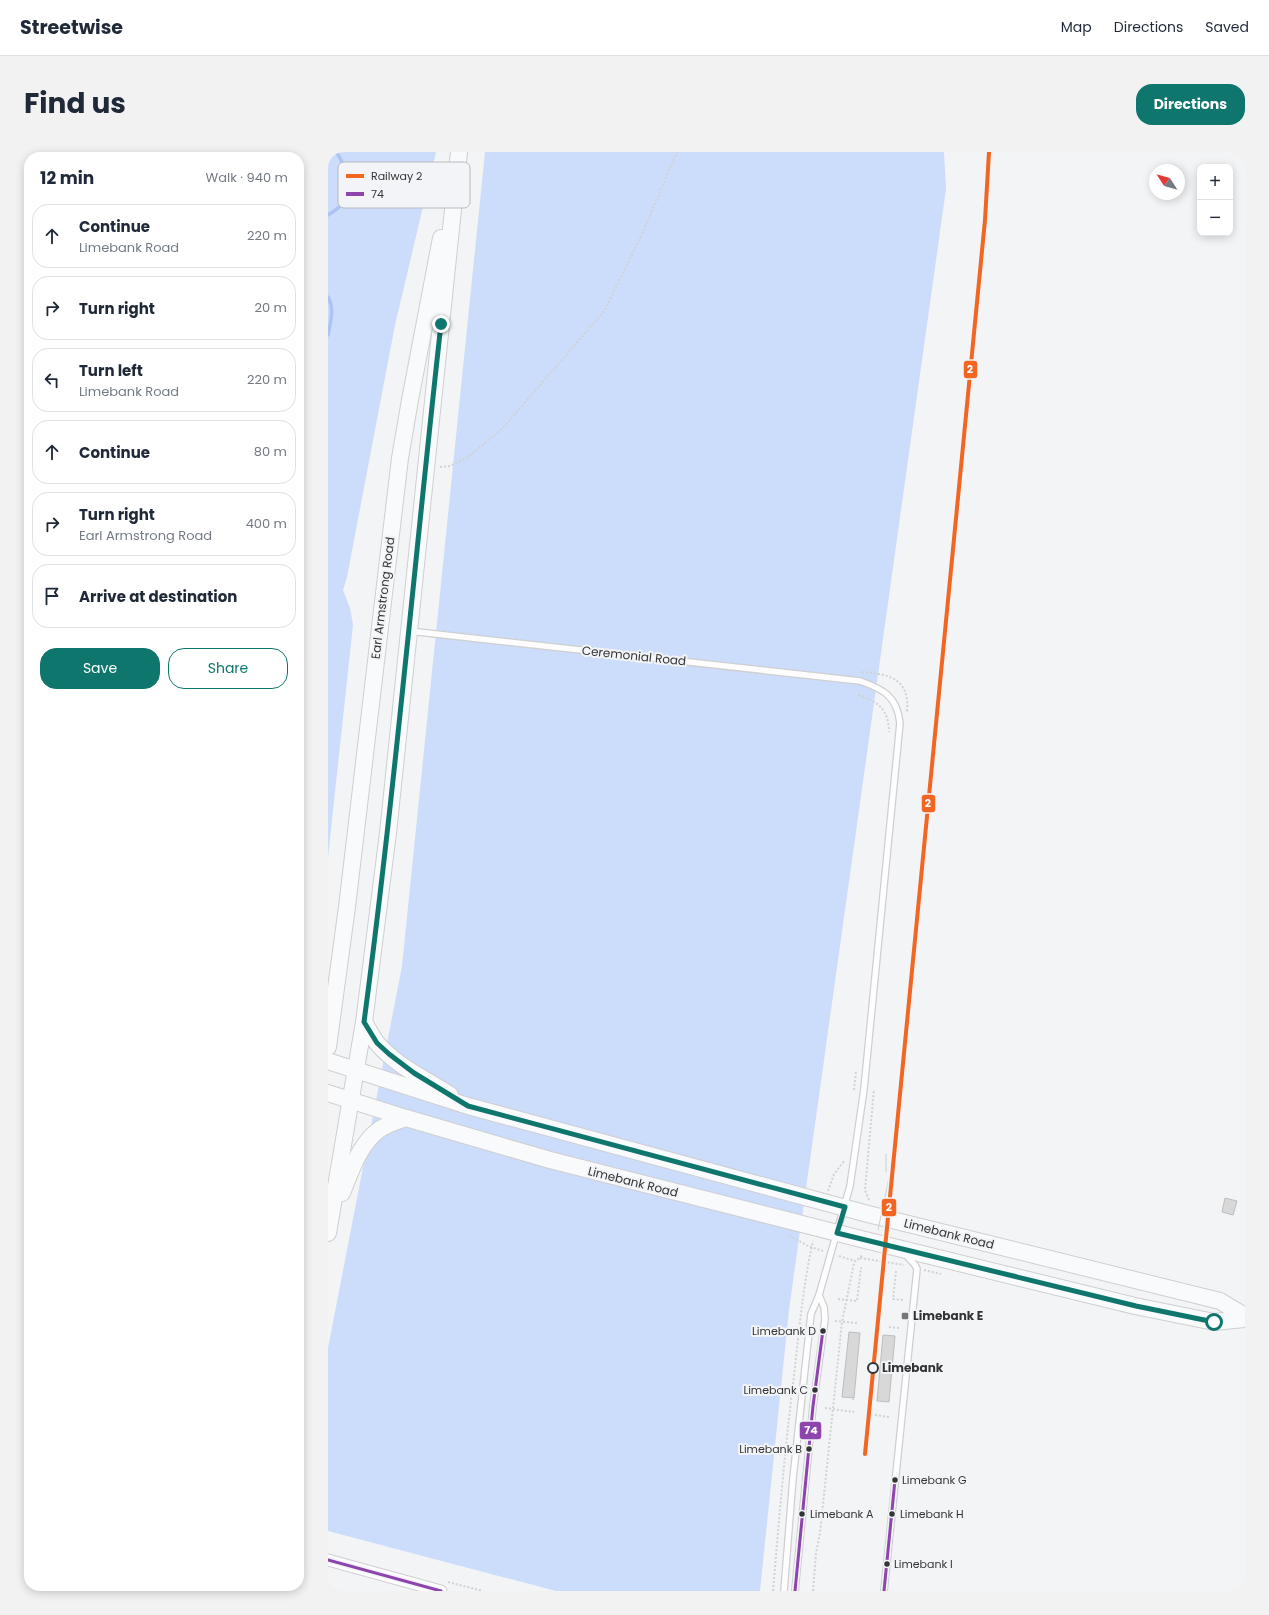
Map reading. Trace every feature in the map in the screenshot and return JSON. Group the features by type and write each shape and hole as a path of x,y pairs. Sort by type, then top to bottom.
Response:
{"main road":[{"name":"Earl Armstrong Road","path":"458,162 459,152"},
{"name":"Earl Armstrong Road","path":"457,162 459,152"},
{"name":"Earl Armstrong Road","path":"328,1046 404,430 448,208"},
{"name":"Earl Armstrong Road","path":"328,1233 364,1022 392,803 425,469 453,208"},
{"path":"328,1003 336,988"},
{"path":"364,1022 377,1043 389,1054 414,1073 468,1106"},
{"name":"Limebank Road","path":"328,1061 468,1106 845,1207 1220,1301 1245,1316"},
{"name":"Limebank Road","path":"328,1093 406,1118 610,1176 837,1233 1150,1309 1214,1322 1245,1319"},
{"path":"331,1217 353,1166 367,1141 380,1129 390,1123 406,1118"}],"street":[{"path":"328,1560 441,1591"}],"lane":[{"name":"Ceremonial Road","path":"409,631 860,680 876,686 890,697 899,712 900,723 864,1089 850,1186 819,1295 811,1314 793,1478 784,1591"},
{"path":"884,1591 916,1268 907,1256 891,1246"},
{"path":"795,1591 813,1406 824,1319 824,1307 819,1295"}],"path":[{"path":"425,469 450,466 468,457 502,429 605,310 642,234 677,152"},
{"path":"858,695 872,699 884,710 888,717 890,736"},
{"path":"854,1096 857,1064"},
{"path":"827,1194 834,1174 846,1156"},
{"path":"773,1591 785,1454 800,1316 805,1276 815,1235"},
{"path":"813,1591 816,1553 820,1533 834,1409 842,1322 855,1261 863,1255"},
{"path":"860,1258 916,1268"},
{"path":"850,1259 855,1261"},
{"path":"838,1299 857,1300 862,1268"},
{"path":"895,1272 893,1299 903,1300"},
{"path":"835,1321 857,1323"},
{"path":"889,1327 899,1328"},
{"path":"853,1393 853,1400"},
{"path":"879,1402 880,1396"},
{"path":"825,1408 854,1412"},
{"path":"875,1415 889,1417"}],"shaded area":[{"path":"328,152 436,152 434,162 338,162 338,208 423,208 395,325 347,577 343,590 350,608 353,625 328,857"},
{"path":"485,152 944,152 946,189 789,1310 760,1591 556,1591 328,1531 328,1348 402,966"}],"building":[{"path":"1225,1198 1237,1201 1233,1215 1222,1212"},
{"path":"849,1332 860,1333 854,1398 842,1397"},
{"path":"883,1335 895,1336 889,1402 877,1401"}],"waterway":[{"path":"336,152 342,162"},
{"path":"328,215 338,208"},
{"path":"328,297 332,311 328,335"}],"tram line":[{"path":"886,1154 886,1172"},
{"path":"878,1230 894,1154"},
{"path":"886,1210 886,1231"}],"rail line":[{"name":"2","path":"865,1454 985,220 989,152"}],"transit line":[{"name":"74","path":"795,1591 813,1406 823,1330"},
{"name":"74","path":"884,1591 895,1480"},
{"name":"74","path":"328,1560 441,1591"}],"place":[{"name":"Limebank E","path":"905,1316"},
{"name":"Limebank D","path":"823,1331"},
{"name":"Limebank","path":"873,1368"},
{"name":"Limebank C","path":"815,1390"},
{"name":"Limebank B","path":"809,1449"},
{"name":"Limebank G","path":"895,1480"},
{"name":"Limebank A","path":"802,1514"},
{"name":"Limebank H","path":"892,1514"},
{"name":"Limebank I","path":"887,1564"}],"route":[{"path":"441,324 392,796 364,1022 377,1043 414,1073 468,1106 845,1207 837,1233 1136,1306 1214,1322"}]}
